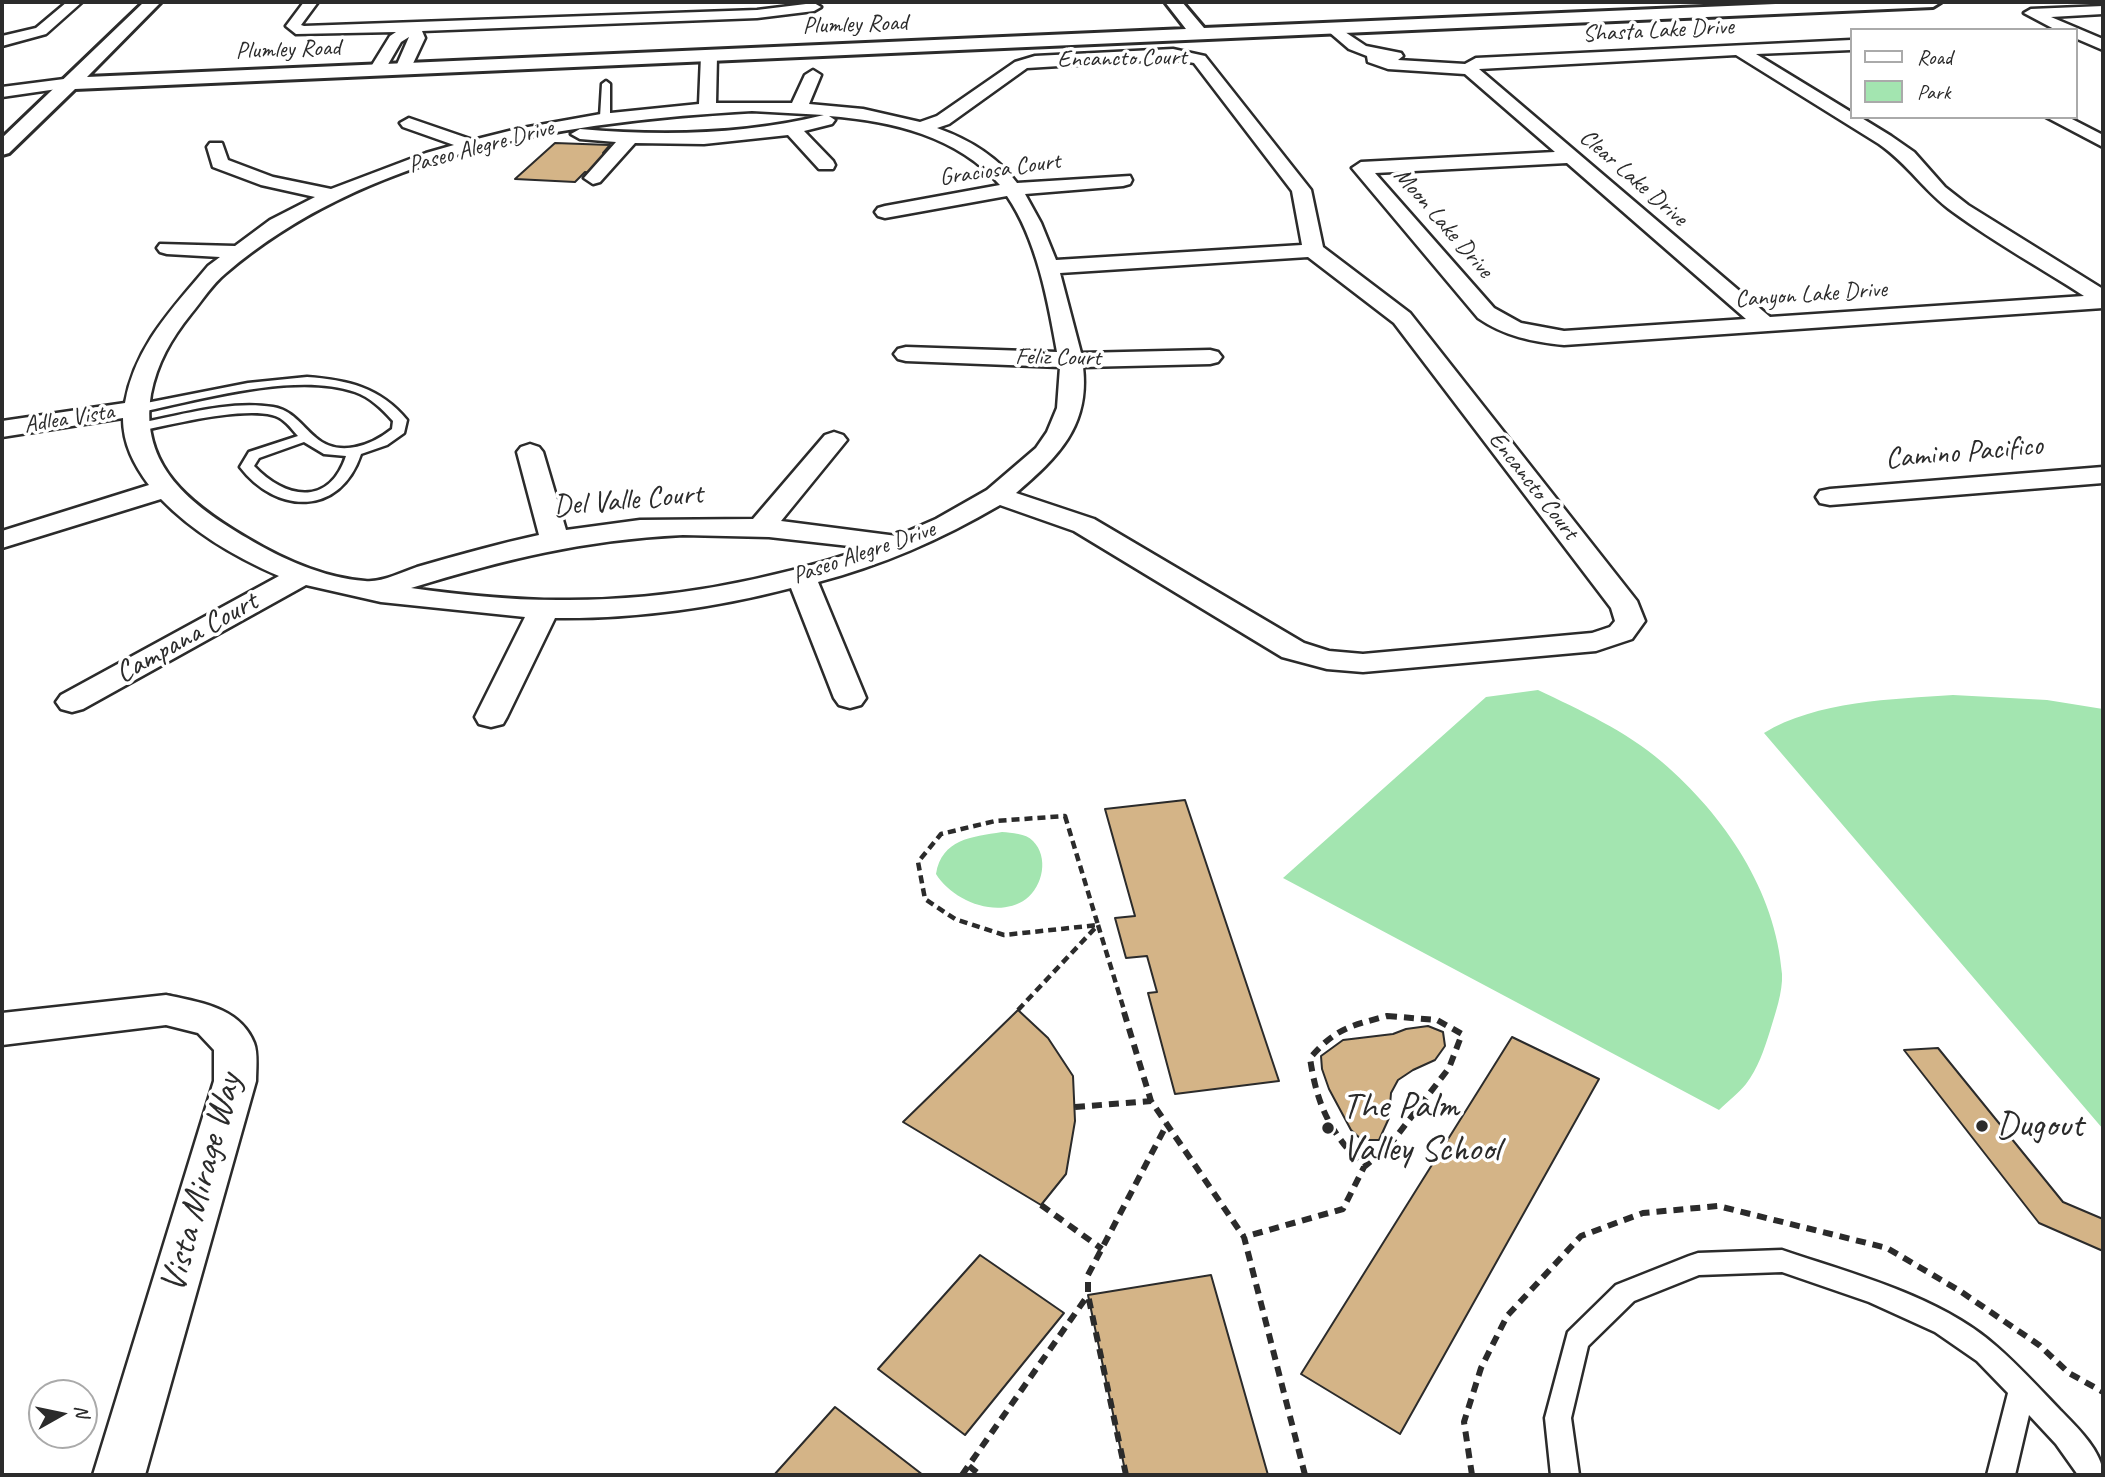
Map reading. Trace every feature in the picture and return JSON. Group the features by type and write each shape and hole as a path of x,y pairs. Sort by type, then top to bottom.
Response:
{"street":[{"path":"2,41 41,31 75,2"},
{"path":"2,149 153,2"},
{"path":"310,2 293,26 300,32 413,28 501,19 701,9 814,7"},
{"path":"1173,2 1199,34"},
{"name":"Plumley Road","path":"72,83 1933,2"},
{"path":"2064,28 2031,13 2103,10"},
{"path":"1345,12 1361,27"},
{"path":"403,69 417,38 413,28"},
{"path":"377,71 395,39 413,28"},
{"name":"Shasta Lake Drive","path":"1333,28 1352,47 1375,55 1374,59 1379,62 1469,69 1476,63 1850,45"},
{"path":"2077,34 2103,45"},
{"path":"1738,50 1850,119"},
{"name":"Encancto Court","path":"920,128 943,120 1021,65 1035,61 1173,54 1199,59 1301,190 1313,250 1402,318 1626,607 1630,621 1621,633 1596,642 1363,663 1327,660 1293,650 1084,525 997,495"},
{"path":"707,107 709,56"},
{"name":"Clear Lake Drive","path":"1469,69 1765,324"},
{"path":"799,107 813,75"},
{"path":"2,80 30,79 72,83"},
{"path":"2,92 72,83"},
{"name":"Paseo Alegre Drive","path":"707,107 799,107 848,113 920,128 943,136 980,156 1000,172 1030,221 1049,267 1070,360 1073,382 1070,404 1061,429 1041,458 997,495 941,528 900,545 801,577 740,591 593,609 477,606 368,592 302,575 253,554 214,530 164,489 139,446 136,418 142,377 181,306 206,277 234,252 264,231 331,195 472,146 606,117 707,107"},
{"path":"562,125 580,134 630,138 713,136 792,129 848,113"},
{"path":"1851,119 1909,156 1938,191 1961,209 2103,299"},
{"path":"2058,119 2099,137"},
{"path":"409,123 472,146"},
{"path":"792,129 826,165"},
{"path":"593,178 630,138"},
{"path":"216,147 220,163 268,180 331,195"},
{"name":"Moon Lake Drive","path":"1522,332 1501,324 1486,313 1361,168 1571,157"},
{"name":"Graciosa Court","path":"885,212 1012,189 1123,180"},
{"path":"167,248 234,252"},
{"path":"1049,267 1313,250"},
{"name":"Canyon Lake Drive","path":"1522,332 1564,338 2103,299"},
{"name":"Feliz Court","path":"906,354 1070,360 1210,356"},
{"name":"Adlea Vista","path":"2,429 136,418"},
{"name":"Adlea Vista","path":"2,451 136,418"},
{"path":"762,526 834,440"},
{"path":"530,452 555,540"},
{"name":"Camino Pacifico","path":"1830,497 2103,475"},
{"path":"2,540 164,489"},
{"name":"Del Valle Court","path":"368,592 505,551 617,530 683,526 762,526 828,532 900,545"},
{"name":"Campana Court","path":"72,702 302,575"},
{"path":"801,577 850,698"},
{"path":"491,717 544,609"},
{"name":"Vista Mirage Way","path":"2,1029 166,1010 211,1021 236,1045 235,1081 119,1475"}],"lane":[{"path":"606,84 606,117"},
{"path":"292,382 318,382 355,387 372,395 400,420 399,430 381,444 355,451 330,451 318,447 285,415 275,411 136,418 292,382"},
{"path":"307,436 254,455 247,467 269,488 287,496 320,495 337,487 347,474 355,451"},
{"path":"1565,1475 1558,1418 1577,1340 1625,1293 1698,1264 1782,1261 1877,1293 1944,1324 1986,1353 2022,1388 2066,1435 2094,1475"},
{"path":"2001,1475 2022,1388"}],"path":[{"path":"1098,925 1004,935 955,919 925,899 918,862 942,834 995,821 1065,816 1098,925 1151,1101 1244,1237 1306,1475"},
{"path":"1018,1010 1098,925"},
{"path":"1244,1237 1343,1209 1364,1167 1389,1146 1449,1068 1462,1034 1437,1020 1387,1016 1349,1026 1327,1038 1310,1058 1315,1096 1320,1108 1337,1141 1364,1167"},
{"path":"1074,1107 1151,1101"},
{"path":"1126,1475 1088,1295 1088,1275 1167,1124"},
{"path":"1041,1205 1102,1249"},
{"path":"962,1475 1088,1295"},
{"path":"969,1466 980,1475"}],"green space":[{"path":"1538,690 1618,731 1662,762 1685,783 1726,830 1758,884 1778,943 1781,988 1770,1031 1757,1065 1743,1087 1719,1110 1283,878 1486,697"},
{"path":"1953,695 2047,700 2103,709 2103,1129 1764,733 1785,722 1831,708 1881,700"},
{"path":"1002,832 1030,838 1041,855 1040,879 1037,887 1026,899 1002,908 976,904 953,892 936,874 944,853 951,847 969,838"}],"building":[{"path":"555,143 610,145 603,153 608,154 591,173 585,172 575,182 515,179"},
{"path":"1185,800 1279,1081 1175,1094 1148,993 1157,992 1147,956 1126,958 1115,918 1135,916 1105,809"},
{"path":"1018,1010 1048,1038 1073,1076 1075,1121 1066,1174 1041,1205 903,1122"},
{"path":"1428,1026 1443,1032 1445,1046 1435,1060 1398,1080 1391,1093 1389,1118 1379,1140 1362,1140 1351,1130 1329,1089 1321,1056 1343,1040 1393,1034"},
{"path":"1512,1037 1599,1079 1400,1434 1301,1374"},
{"name":"Dugout","path":"1938,1048 2063,1202 2103,1219 2103,1251 2039,1223 1904,1050"},
{"path":"980,1255 1064,1313 965,1435 878,1369"},
{"path":"1211,1275 1268,1475 1126,1475 1088,1295"},
{"path":"835,1407 923,1475 774,1475"}],"place":[{"name":"Dugout","path":"1982,1126"},
{"name":"The Palm Valley School","path":"1328,1128"}]}
